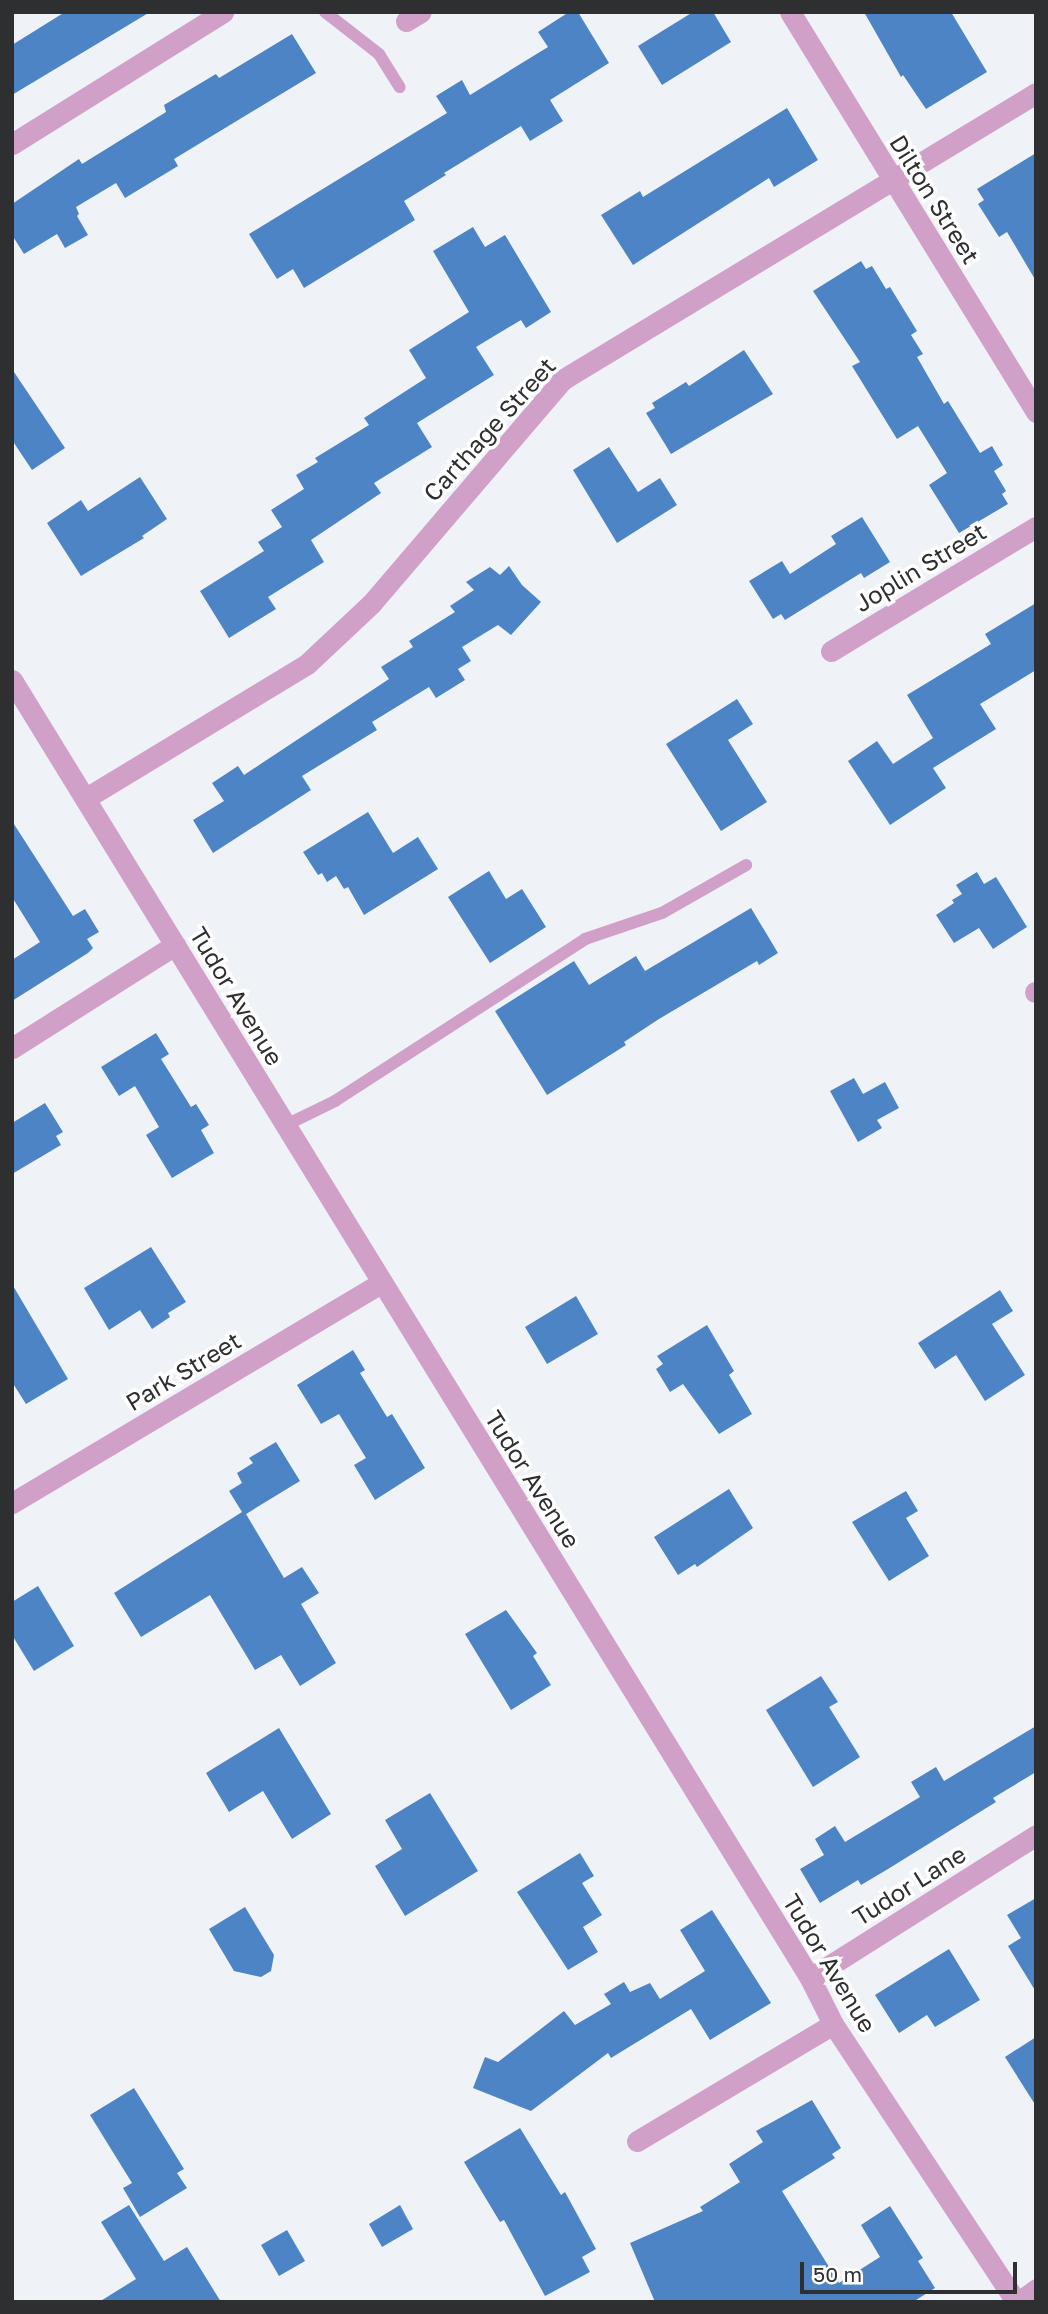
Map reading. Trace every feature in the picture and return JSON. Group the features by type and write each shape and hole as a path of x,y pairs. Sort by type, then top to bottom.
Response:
{"street":[{"path":"12,144 223,12"},
{"name":"Dilton Street","path":"790,12 1036,412"},
{"name":"Carthage Street","path":"86,798 307,664 371,604 562,380 1036,93"},
{"name":"Joplin Street","path":"831,651 1036,527"},
{"name":"Tudor Avenue","path":"12,680 810,1978 833,2024 1017,2302"},
{"path":"12,1048 175,944"},
{"name":"Park Street","path":"12,1503 381,1283"},
{"name":"Tudor Lane","path":"810,1978 1036,1835"},
{"path":"637,2141 833,2024"},
{"path":"1017,2302 1036,2289"}],"lane":[{"path":"325,12 379,54 400,87"},
{"path":"285,1125 335,1101 584,939 662,913 746,865"}],"building":[{"path":"65,12 150,12 12,95 12,45"},
{"path":"569,12 578,12 609,63 550,100 563,121 530,141 521,126 444,173 446,175 404,201 415,220 304,288 293,269 277,279 249,234 447,113 436,96 462,80 470,95 548,47 538,32"},
{"path":"693,12 713,12 731,42 662,85 638,46"},
{"path":"864,12 951,12 987,72 926,109 903,75 901,77"},
{"path":"292,34 316,73 174,159 178,166 125,198 116,183 76,207 79,214 77,216 88,235 65,248 57,234 24,254 12,235 12,204 79,159 82,164 166,112 164,105 216,74 219,78"},
{"path":"787,108 818,160 774,187 769,178 633,265 601,215 640,191 643,197"},
{"path":"1036,153 1036,281 1007,232 999,237 978,204 984,200 977,189"},
{"path":"473,227 485,247 505,235 551,312 526,328 521,320 476,347 494,375 417,423 432,447 374,483 381,493 311,540 324,562 268,597 276,609 229,638 200,591 264,551 258,542 282,527 271,510 304,489 296,475 318,462 315,458 369,425 364,418 426,378 409,350 469,312 433,251"},
{"path":"861,261 866,269 872,266 886,289 890,287 917,331 911,335 923,354 917,357 944,404 948,401 980,453 992,446 1003,465 994,471 1006,491 1002,494 1008,504 959,533 929,485 947,473 918,426 897,439 852,366 860,362 813,291"},
{"path":"744,350 773,394 671,454 646,413 655,408 652,403 686,382 689,386"},
{"path":"12,369 65,448 32,470 12,440"},
{"path":"609,447 638,492 660,478 677,505 617,543 573,470"},
{"path":"140,477 167,519 142,536 144,538 81,576 47,523 81,500 88,511"},
{"path":"862,517 890,562 864,578 861,573 785,620 781,614 773,619 749,581 782,561 790,574 836,544 831,536"},
{"path":"509,566 522,585 541,602 511,635 498,625 462,647 471,661 458,669 465,680 436,698 429,687 372,722 377,730 302,776 311,790 213,853 193,820 224,801 212,783 238,766 244,775 389,679 381,667 413,647 409,641 455,612 450,606 474,590 466,582 490,567 500,575"},
{"path":"1036,603 1036,670 980,704 996,729 933,768 946,788 890,825 848,761 877,741 893,764 933,738 907,695 991,644 985,634"},
{"path":"737,699 753,724 728,740 767,802 721,831 666,744"},
{"path":"368,812 393,853 418,837 438,869 364,915 348,887 344,889 336,876 327,882 322,873 318,875 303,852"},
{"path":"12,821 73,916 85,909 99,932 87,939 93,948 88,953 12,1001 12,960 40,942 12,897"},
{"path":"489,871 506,899 522,889 546,927 490,963 448,897"},
{"path":"977,872 984,884 996,877 1027,927 993,949 979,928 954,943 936,915 962,894 956,885"},
{"path":"751,908 778,953 759,965 757,961 659,1019 624,1042 626,1045 547,1095 495,1011 574,961 589,985 636,956 645,971"},
{"path":"156,1033 169,1054 161,1059 191,1107 196,1104 209,1125 201,1130 214,1153 172,1178 146,1135 159,1127 135,1086 119,1096 101,1067"},
{"path":"854,1078 863,1094 885,1082 899,1108 877,1120 882,1128 858,1142 830,1091"},
{"path":"45,1103 63,1132 56,1136 61,1145 12,1174 12,1123"},
{"path":"151,1247 186,1302 168,1313 170,1317 152,1329 140,1310 109,1330 84,1288"},
{"path":"12,1284 68,1379 26,1404 12,1382"},
{"path":"1000,1290 1013,1311 992,1324 1025,1375 985,1401 956,1355 935,1369 918,1343"},
{"path":"576,1296 598,1334 547,1364 525,1327"},
{"path":"707,1325 734,1371 729,1375 752,1414 719,1434 683,1384 670,1392 656,1369 663,1364 657,1356"},
{"path":"353,1350 365,1370 360,1373 387,1417 392,1414 425,1468 375,1500 354,1465 366,1458 339,1414 321,1424 297,1385"},
{"path":"276,1442 300,1481 246,1514 284,1578 302,1567 319,1593 301,1604 336,1663 300,1686 281,1655 255,1670 210,1595 141,1637 114,1593 242,1512 229,1491 242,1483 237,1473 253,1463 249,1458"},
{"path":"729,1489 753,1528 697,1567 695,1564 678,1575 654,1537"},
{"path":"906,1491 918,1511 906,1518 929,1556 889,1581 852,1522"},
{"path":"38,1586 74,1646 34,1671 12,1635 12,1602"},
{"path":"506,1610 537,1653 533,1656 551,1685 511,1710 465,1634"},
{"path":"821,1676 838,1702 829,1707 860,1757 813,1787 766,1710"},
{"path":"1036,1726 1036,1772 993,1798 996,1802 888,1869 861,1885 858,1880 820,1903 800,1869 824,1855 815,1839 835,1826 845,1842 920,1797 911,1782 936,1767 944,1781"},
{"path":"279,1728 331,1814 292,1839 263,1791 229,1812 206,1773"},
{"path":"430,1793 478,1871 405,1916 375,1866 402,1849 385,1820"},
{"path":"580,1853 594,1876 582,1883 602,1915 583,1927 598,1952 568,1970 517,1892"},
{"path":"1036,1898 1036,1992 1008,1946 1021,1938 1007,1915"},
{"path":"245,1907 274,1955 271,1971 261,1977 234,1971 209,1929"},
{"path":"712,1910 771,2003 710,2040 691,2009 611,2058 608,2053 531,2111 473,2088 485,2057 498,2062 564,2011 575,2025 611,2004 604,1994 624,1982 630,1992 650,1983 660,1999 705,1971 680,1930"},
{"path":"949,1949 980,2000 935,2027 927,2015 899,2033 875,1995"},
{"path":"1036,2037 1036,2106 1005,2057"},
{"path":"134,2088 184,2169 177,2173 187,2188 140,2217 123,2188 132,2183 90,2115"},
{"path":"812,2100 841,2148 832,2154 835,2158 782,2191 839,2283 880,2257 861,2225 890,2206 923,2258 918,2261 935,2288 913,2302 655,2302 630,2243 703,2211 700,2207 740,2182 729,2164 763,2142 756,2131"},
{"path":"520,2128 561,2195 565,2192 596,2249 582,2257 590,2272 545,2296 504,2220 500,2222 464,2162"},
{"path":"129,2205 164,2261 187,2247 221,2302 99,2302 136,2279 101,2222"},
{"path":"400,2205 413,2229 382,2247 369,2224"},
{"path":"287,2230 305,2261 279,2276 261,2245"}]}
